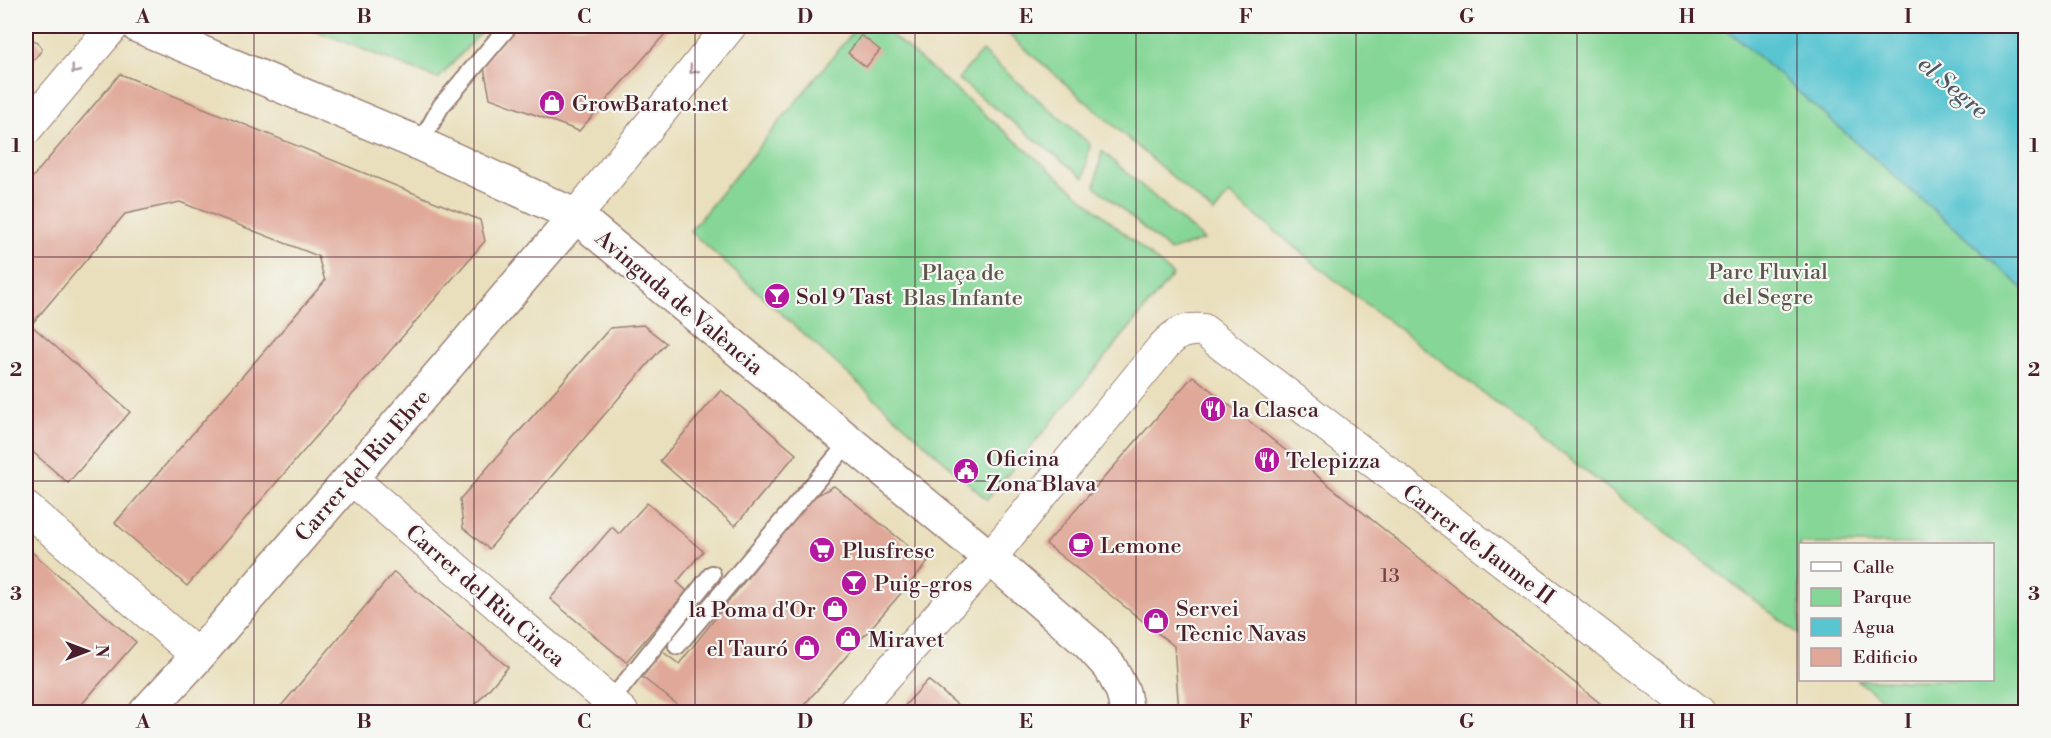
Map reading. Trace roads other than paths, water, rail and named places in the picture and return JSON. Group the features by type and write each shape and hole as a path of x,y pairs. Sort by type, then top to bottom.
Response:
{"street":[{"path":"26,129 113,26"},
{"name":"Avinguda de València","path":"138,26 420,144 576,216 990,558 1089,645 1110,667 1123,692 1127,712"},
{"path":"576,216 730,26"},
{"name":"Carrer del Riu Ebre","path":"146,712 198,656 576,216"},
{"name":"Carrer de Jaume II","path":"990,558 1171,338 1189,328 1203,330 1699,712"},
{"name":"Carrer del Riu Cinca","path":"351,478 616,707"},
{"path":"26,508 198,656"},
{"path":"854,712 990,558"}],"lane":[{"path":"420,144 441,106 509,26"},
{"path":"677,646 849,442"},
{"path":"616,707 712,574"}],"water":[{"name":"el Segre","path":"1723,26 2020,26 2025,30 2025,290"}],"place":[{"name":"GrowBarato.net","path":"552,103"},
{"name":"Sol 9 Tast","path":"777,296"},
{"name":"la Clasca","path":"1213,409"},
{"name":"Telepizza","path":"1267,460"},
{"name":"Oficina Zona Blava","path":"966,471"},
{"name":"Lemone","path":"1081,545"},
{"name":"Plusfresc","path":"822,550"},
{"name":"Puig-gros","path":"854,583"},
{"name":"la Poma d'Or","path":"835,609"},
{"name":"Servei Tècnic Navas","path":"1156,621"},
{"name":"Miravet","path":"848,639"},
{"name":"el Tauró","path":"807,648"}],"park label":[{"name":"Plaça de Blas Infante","path":"963,284"},
{"name":"Parc Fluvial del Segre","path":"1768,284"}]}
